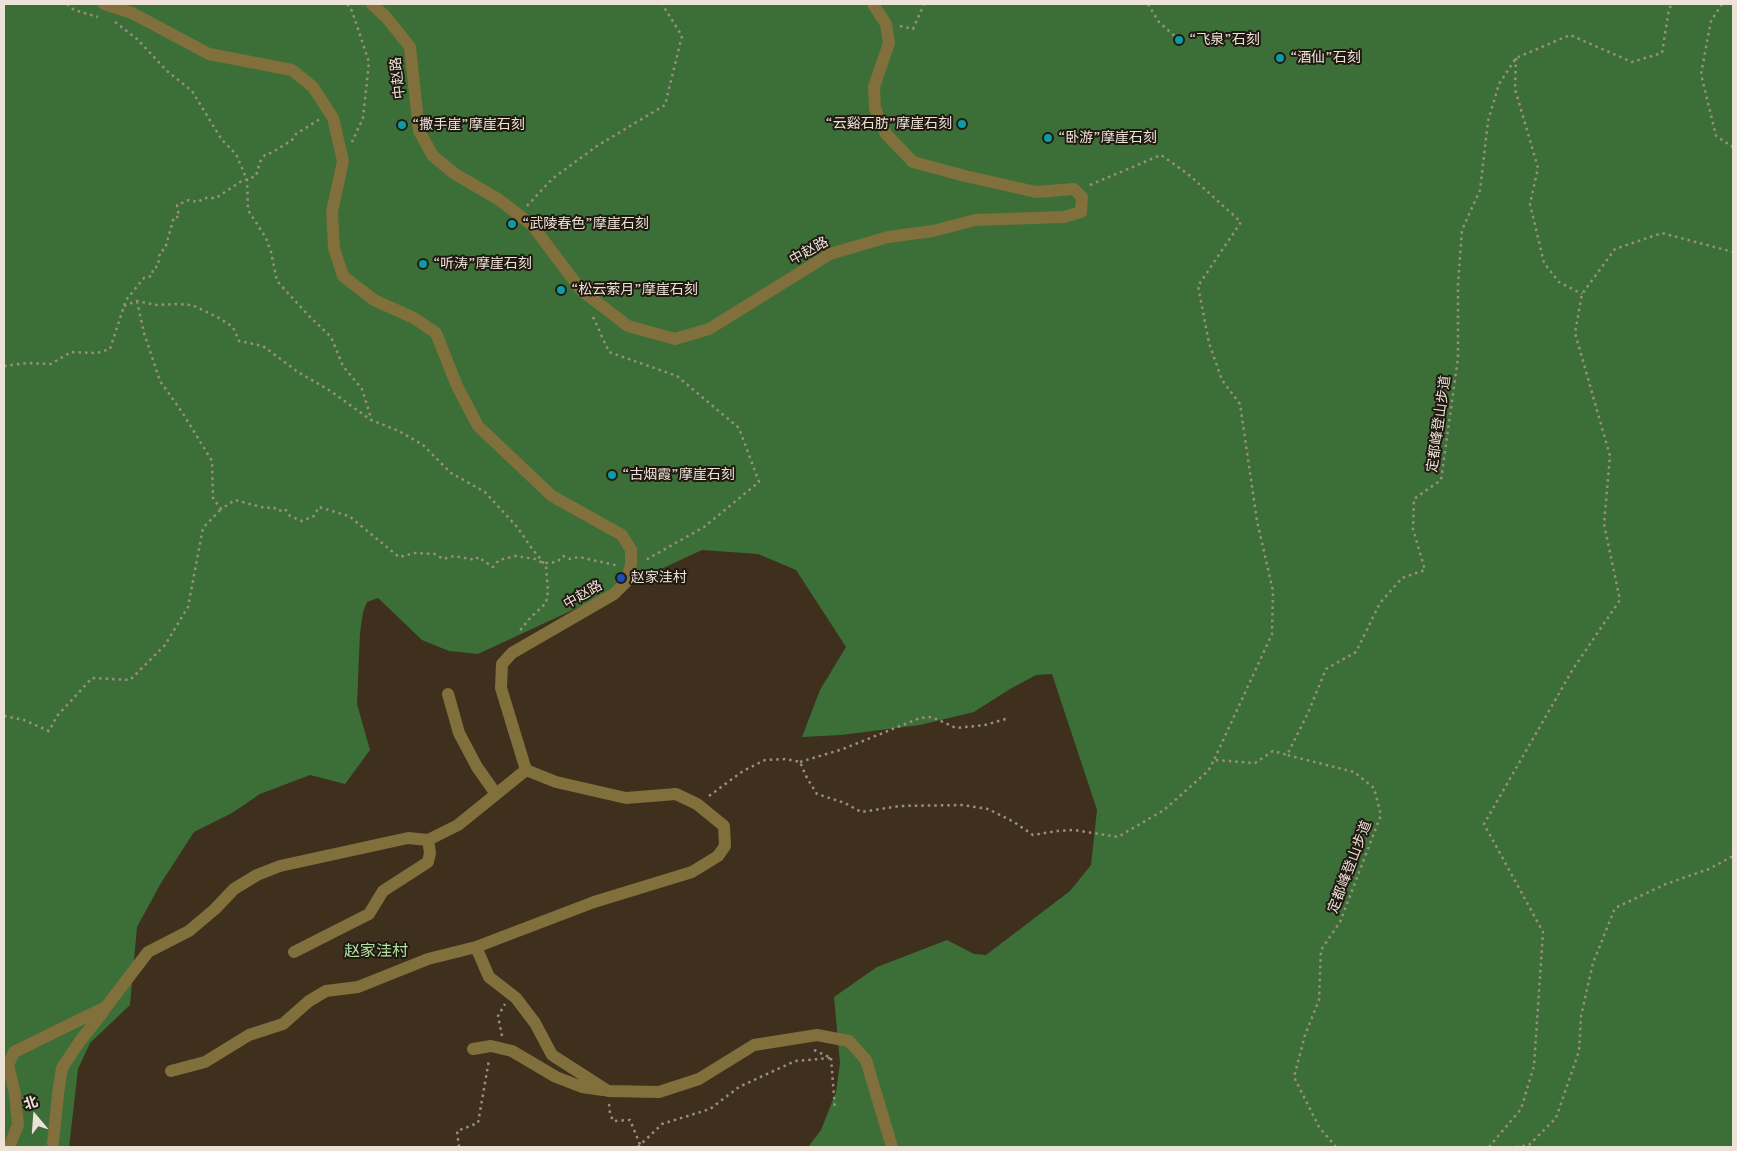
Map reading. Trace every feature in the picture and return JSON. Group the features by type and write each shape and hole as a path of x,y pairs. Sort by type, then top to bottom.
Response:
{"street":[{"path":"104,4 132,13 209,54 292,70 313,87 330,113 343,162 332,212 334,248 343,276 374,300 414,318 436,333 457,386 478,426 552,496 622,534 631,550 630,569"},
{"name":"中赵路","path":"372,4 386,17 410,48 419,131 433,156 455,174 498,198 532,225 582,290 628,326 675,339 709,328 830,254 888,237 934,231 975,220 1064,217 1081,212 1082,197 1076,191"},
{"path":"873,4 886,24 889,43 874,87 875,109 886,134 913,162 1036,192 1074,189 1076,191"},
{"name":"中赵路","path":"526,770 501,688 502,664 512,653 614,594 627,580 630,569"},
{"path":"448,694 459,733 477,767 496,794"},
{"path":"53,1143 62,1068 80,1041 148,952 189,931 215,909 234,888 257,875 280,866 408,838 428,840 458,825 526,770 556,782 626,798 676,794 697,804 724,826 725,846 718,856 692,872 594,902 476,947 428,959 358,986 326,991 309,1001 283,1024 249,1035 205,1062 171,1071"},
{"path":"294,952 369,914 383,891 428,862 430,853 428,840"},
{"path":"476,947 489,977 511,994 534,1023 552,1055 608,1091"},
{"path":"9,1147 18,1125 15,1094 8,1065 14,1052 106,1007"},
{"path":"473,1049 491,1046 512,1051 556,1077 582,1087 608,1091 658,1092 699,1079 754,1045 817,1035 849,1041 866,1060 892,1147"}],"path":[{"path":"67,4 74,10 106,19"},
{"path":"343,162 363,118 369,62 352,11 347,4"},
{"path":"519,215 552,179 598,146 665,105 682,36 662,4"},
{"path":"886,24 912,29 924,4"},
{"path":"1148,4 1159,22 1179,40"},
{"path":"1582,294 1559,282 1544,263 1530,204 1538,168 1515,89 1516,58 1570,35 1632,62 1662,53 1669,9 1672,4"},
{"path":"1722,4 1711,20 1701,74 1716,136 1733,147"},
{"path":"114,21 137,39 168,71 192,91 222,140 236,154 247,180 248,210 268,245 277,281 331,337 343,366 362,388 371,420"},
{"name":"定都峰登山步道","path":"1336,1147 1319,1126 1294,1077 1305,1035 1319,1000 1322,950 1340,922 1381,815 1374,788 1354,772 1304,761 1287,755 1308,713 1326,670 1356,652 1380,603 1402,578 1425,570 1413,529 1414,499 1441,480 1458,358 1458,284 1462,230 1480,190 1488,121 1499,84 1516,58"},
{"path":"4,366 27,363 51,364 71,352 97,353 110,349 126,300 144,278 152,276 153,269 158,266 160,252 165,249 174,217 179,217 177,205 189,200 198,202 204,198 216,198 240,182 256,176 260,162 265,155 283,146 292,140 296,134 330,113"},
{"path":"800,762 817,794 845,803 861,812 900,806 962,805 988,810 1014,822 1033,835 1074,830 1118,837 1164,810 1208,771 1214,760 1272,634 1273,591 1257,521 1240,404 1222,380 1210,343 1198,286 1241,222 1188,174 1161,155 1076,191"},
{"path":"1489,1147 1521,1109 1534,1066 1543,932 1484,824 1573,669 1620,600 1604,524 1610,456 1574,333 1582,294 1615,249 1662,233 1733,252"},
{"path":"124,306 137,301 156,305 192,305 219,318 233,327 239,340 263,346 298,372 330,390 371,420 399,431 424,445 451,474 485,492 518,528 546,566 548,591 546,603 540,606 518,633 526,645"},
{"path":"137,301 144,333 160,382 187,419 212,461 214,498 221,509"},
{"path":"4,716 24,720 49,731 56,716 92,678 130,680 165,645 188,606 203,528 221,509 235,500 265,508 272,506 279,511 284,509 290,516 302,521 314,516 319,507 349,516 399,557 415,553 435,554 443,559 454,556 476,560 478,557 493,567 500,560 516,556 535,558 544,563 558,561 563,556 570,559 579,557 630,569 704,527 759,482 740,428 677,376 609,352 593,316"},
{"path":"697,804 744,770 765,760 786,759 800,762 843,749 920,718 932,717 956,728 1009,718"},
{"path":"1214,760 1255,763 1273,751 1287,755"},
{"path":"1516,1147 1529,1146 1556,1118 1579,1051 1581,1016 1593,963 1615,908 1666,884 1709,869 1733,856"},
{"path":"504,1050 498,1016 511,994"},
{"path":"459,1147 457,1131 478,1123 491,1046"},
{"path":"810,1049 831,1058"},
{"path":"608,1091 610,1113 613,1121 630,1120 640,1146 662,1124 710,1109 739,1086 795,1061 831,1058"},
{"path":"831,1058 835,1108"}],"green space":[{"path":"4,4 1733,4 1733,1147 808,1147 821,1130 836,1092 840,1063 834,997 877,967 947,940 974,954 986,955 1070,891 1091,865 1097,810 1052,674 1036,675 974,712 920,725 841,735 802,737 820,690 846,647 796,570 758,554 702,550 478,654 449,651 422,640 378,598 367,602 363,612 360,633 357,704 370,750 345,784 310,775 260,794 232,813 194,832 161,883 137,927 130,1005 90,1043 78,1069 69,1147 4,1147"}],"place":[{"name":"“飞泉”石刻","path":"1179,40"},
{"name":"“酒仙”石刻","path":"1280,58"},
{"name":"“云谿石肪”摩崖石刻","path":"962,124"},
{"name":"“撒手崖”摩崖石刻","path":"402,125"},
{"name":"“卧游”摩崖石刻","path":"1048,138"},
{"name":"“武陵春色”摩崖石刻","path":"512,224"},
{"name":"“听涛”摩崖石刻","path":"423,264"},
{"name":"“松云萦月”摩崖石刻","path":"561,290"},
{"name":"“古烟霞”摩崖石刻","path":"612,475"},
{"name":"赵家洼村","path":"621,578"}],"district":[{"name":"赵家洼村","path":"376,951"}]}
